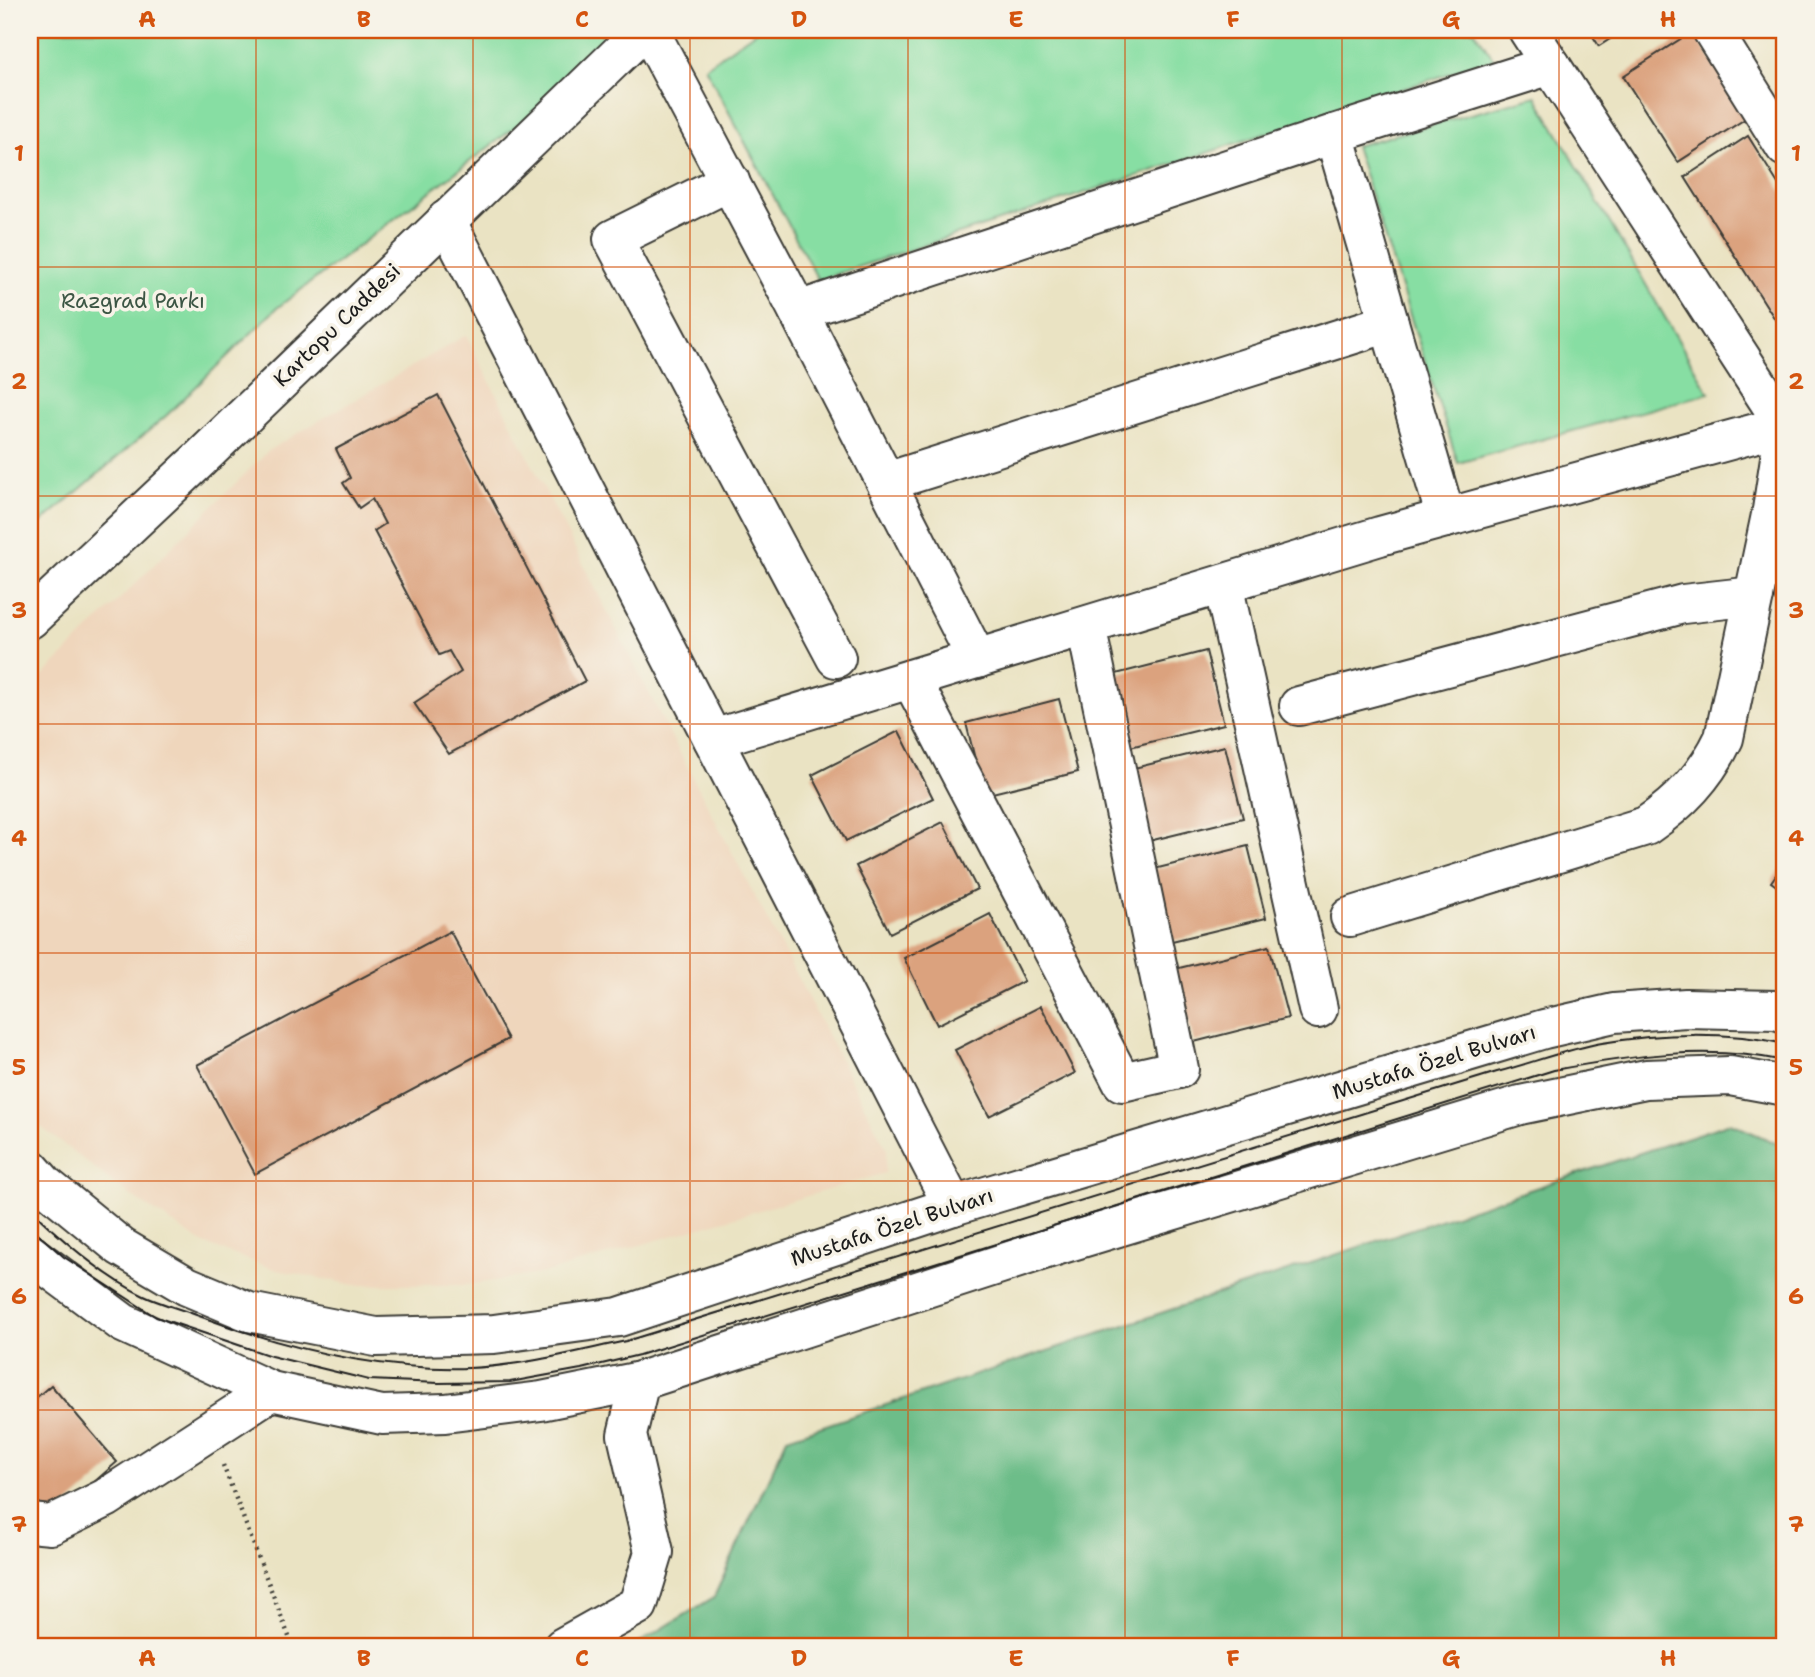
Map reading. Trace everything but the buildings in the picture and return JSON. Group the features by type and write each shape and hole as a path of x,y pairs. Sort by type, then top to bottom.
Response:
{"street":[{"path":"647,30 730,181 977,659"},
{"name":"Kartopu Caddesi","path":"30,619 647,30"},
{"path":"1350,917 1646,826 1669,810 1704,775 1724,738 1772,510 1785,426 1528,30"},
{"path":"1712,30 1785,147"},
{"path":"798,312 1551,65"},
{"path":"1334,134 1446,518"},
{"path":"730,181 613,239 836,659"},
{"path":"446,220 953,1206"},
{"path":"886,482 1389,323"},
{"path":"713,739 1446,518 1785,426"},
{"path":"1223,584 1318,1009"},
{"path":"1299,706 1683,604 1754,596"},
{"path":"911,679 1122,1082 1179,1069 1086,626"},
{"name":"Mustafa Özel Bulvarı","path":"30,1168 45,1185 121,1247 187,1286 249,1312 376,1337 494,1334 619,1317 953,1206 1544,1029 1614,1013 1686,1008 1776,1010 1785,1013"},
{"path":"30,1254 123,1323 271,1391 382,1415 445,1413 541,1401 640,1381 1075,1240 1520,1105 1646,1079 1730,1076 1785,1087"},
{"path":"563,1647 638,1605 654,1552 627,1435 640,1381"},
{"path":"30,1522 51,1525 95,1503 271,1391"}],"path":[{"path":"210,1430 293,1647"}],"shaded area":[{"path":"466,335 887,1149 885,1173 545,1273 467,1285 355,1285 277,1270 204,1244 124,1191 37,1124 30,1115 30,689 269,450"}],"green space":[{"name":"Razgrad Parkı","path":"30,30 643,30 277,308 167,415 30,532"},
{"path":"758,30 1474,30 1494,59 818,280 705,67"},
{"path":"1536,96 1709,393 1458,463 1355,146"},
{"path":"1730,1123 1785,1147 1785,1647 632,1647 714,1597 787,1438"}],"tram line":[{"path":"30,1209 84,1257 129,1288 157,1302 231,1328 298,1347 365,1361 434,1368 489,1367 548,1358 626,1341 1576,1049 1602,1043 1670,1035 1717,1035 1785,1044"},
{"path":"30,1227 64,1257 156,1317 271,1356 369,1380 510,1382 639,1355 1554,1070 1669,1054 1727,1053 1785,1061"}]}
